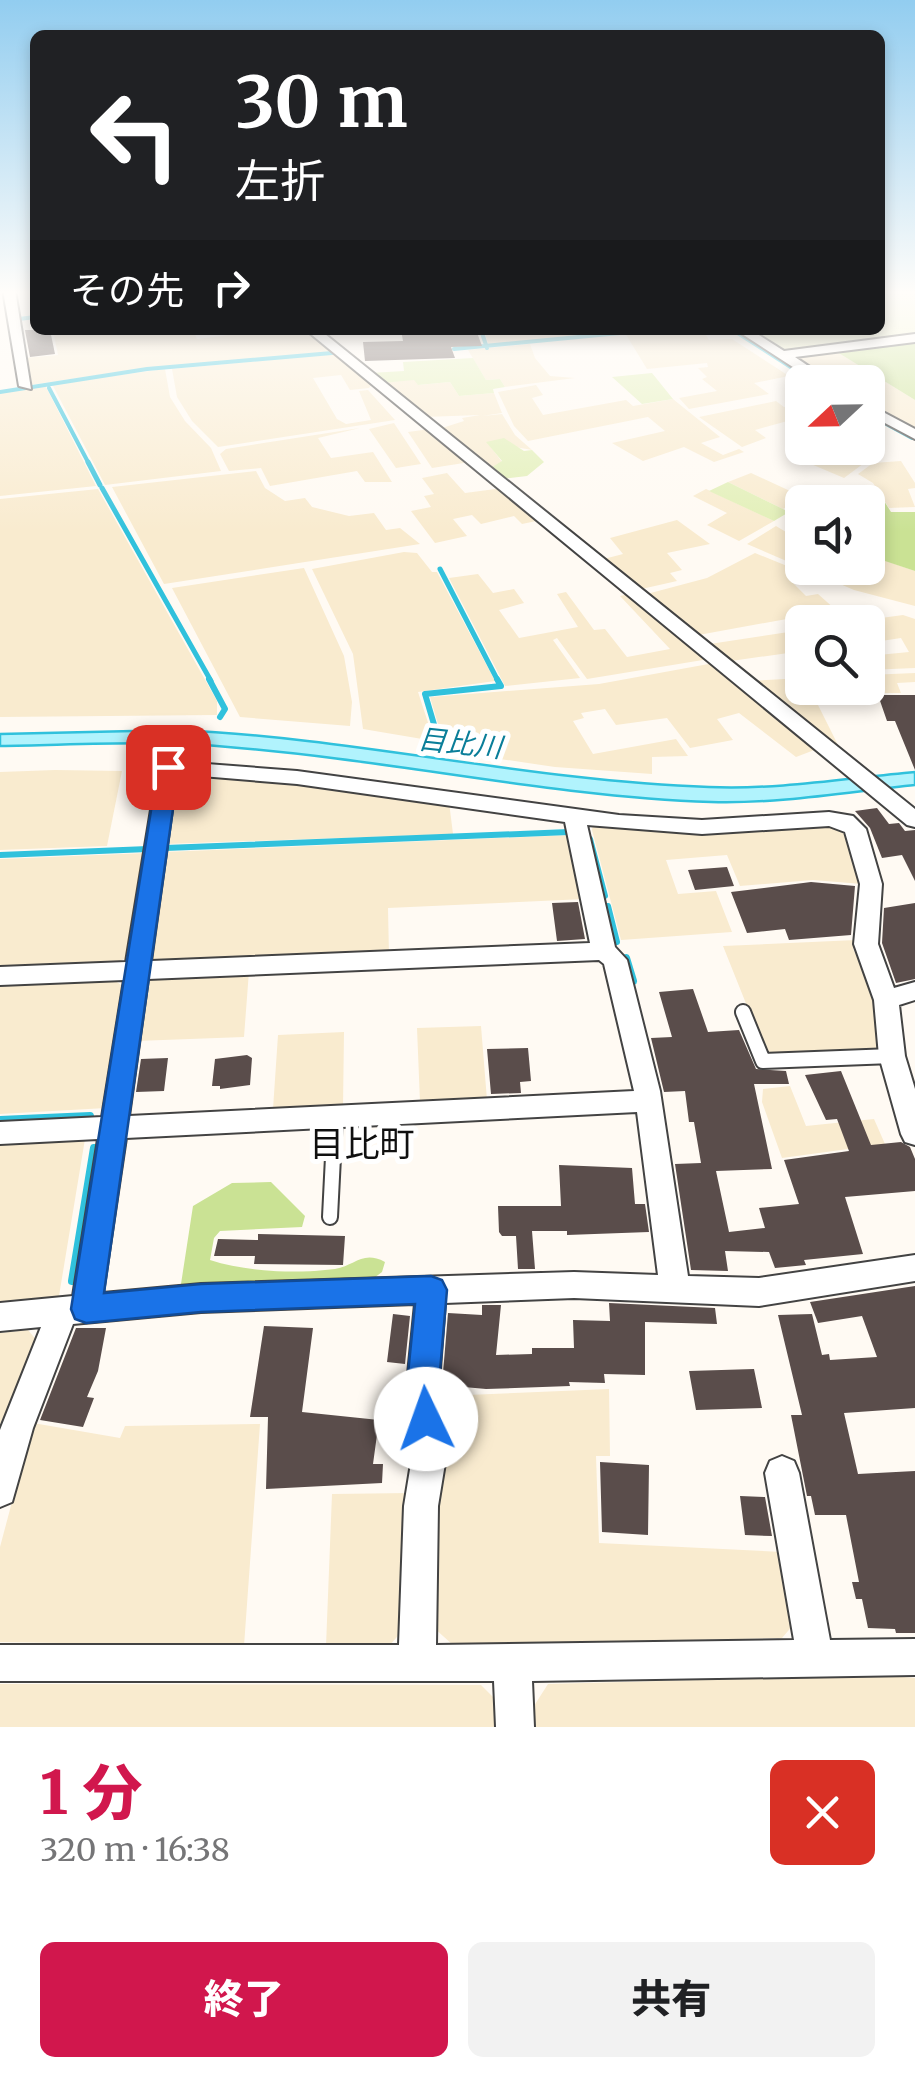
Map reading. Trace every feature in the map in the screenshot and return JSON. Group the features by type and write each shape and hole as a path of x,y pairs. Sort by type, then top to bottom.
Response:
{"street":[{"path":"23,371 26,386"},
{"path":"362,371 915,820"},
{"path":"885,421 910,440"},
{"path":"885,428 910,440"},
{"path":"0,1490 17,1428 74,1310 113,1128 168,767 344,784 574,816 688,827 844,821 855,829 871,884 866,944 886,1000 892,1056 915,1133"},
{"path":"574,816 604,951 615,960 648,1101 675,1288"},
{"path":"0,976 604,951"},
{"path":"886,1000 915,991"},
{"path":"0,1133 648,1101"},
{"path":"0,1317 201,1298 574,1284 760,1292 915,1268"},
{"path":"417,1664 421,1506 431,1445 422,1394 431,1290"},
{"path":"782,1473 814,1656"},
{"path":"0,1663 417,1664 915,1657"},
{"path":"512,1662 516,1727"}],"lane":[{"path":"743,1012 763,1061 892,1056"},
{"path":"330,1217 335,1117"}],"shaded area":[{"path":"27,371 129,371 30,385"},
{"path":"165,371 170,397 185,421 211,448 221,471 105,485 52,384"},
{"path":"172,371 355,371 372,384 369,388 350,390 341,375 313,378 337,419 346,424 371,420 359,391 368,390 395,420 218,447 192,421 177,397"},
{"path":"480,371 545,371 550,376 575,378 505,387 500,379 486,380"},
{"path":"701,371 785,373 785,377 754,383 769,394 689,409 679,398 717,391 702,379 707,377"},
{"path":"415,379 419,385 450,382 459,396 494,393 502,413 482,416 502,414 515,435 532,450 487,442 502,462 489,469 439,429 480,415 424,417 382,383"},
{"path":"885,382 915,400 915,428 885,411"},
{"path":"45,385 96,486 0,496 0,393"},
{"path":"536,385 543,395 532,398 543,415 626,400 633,406 673,399 720,437 701,443 723,455 739,449 744,452 714,462 684,447 643,461 612,443 665,431 648,417 528,441 514,426 498,392"},
{"path":"776,401 785,407 785,422 755,430 766,438 742,447 699,417"},
{"path":"394,423 421,464 396,468 369,429"},
{"path":"360,428 318,438 331,458 373,452 392,482 365,482 357,471 270,486 261,468 229,471 220,454 226,449"},
{"path":"430,429 470,462 432,468 408,432"},
{"path":"901,461 915,483 915,488 908,489 915,507 889,508 885,485 874,485 858,474 870,465"},
{"path":"813,465 862,465 844,478"},
{"path":"256,471 265,488 285,501 305,498 312,507 349,516 374,513 386,530 400,528 420,544 164,584 112,487"},
{"path":"447,473 465,493 503,488 541,520 522,524 514,516 481,524 472,515 453,519 467,536 435,543 411,511 431,507 424,496 434,494 422,478"},
{"path":"751,473 785,489 785,508 783,509 728,482"},
{"path":"98,489 217,701 217,715 0,717 0,499"},
{"path":"706,489 774,521 739,541 707,525 727,513 693,496"},
{"path":"677,520 710,544 667,553 682,570 670,573 677,581 637,590 600,560 623,554 610,538"},
{"path":"776,526 785,531 785,561 747,544"},
{"path":"417,553 432,572 437,572 495,681 418,692 434,741 363,729 353,654 312,569"},
{"path":"755,553 785,565 785,585 795,585 806,596 818,594 830,605 785,605 785,619 693,636 643,595 707,578"},
{"path":"885,560 915,571 915,606 842,585 885,585"},
{"path":"304,568 344,656 352,702 350,726 240,717 172,588"},
{"path":"478,574 493,593 514,589 524,603 499,610 519,638 578,627 557,594 566,592 594,630 605,629 627,657 670,649 620,596 629,594 709,659 587,679 557,638 553,640 580,678 505,686 449,578"},
{"path":"903,615 915,619 915,668 885,669 885,654 909,652 901,638 885,640 885,617"},
{"path":"785,633 785,653 724,662 703,645"},
{"path":"714,663 817,749 796,757 739,713 717,719 733,740 690,748 667,718 616,725 605,709 581,713 584,718 573,721 593,754 676,739 688,756 652,757 652,774 555,767 446,751 430,697 599,684"},
{"path":"915,673 915,682 897,683 901,693 885,693 885,674"},
{"path":"785,679 785,705 818,705 839,747 829,747 749,681"},
{"path":"122,771 107,846 0,850 0,772"},
{"path":"191,773 449,802 453,834 166,844 174,779"},
{"path":"832,823 846,829 862,884 813,880 740,886 727,855 666,860 678,894 716,891 732,932 621,940 593,824 693,832"},
{"path":"571,835 585,899 388,908 389,956 158,966 148,958 164,852"},
{"path":"146,853 131,954 117,964 0,969 0,859"},
{"path":"856,940 853,949 871,984 877,1048 864,1053 767,1056 723,946"},
{"path":"249,971 244,1037 136,1041 146,982 157,974"},
{"path":"113,979 125,988 106,1108 0,1114 0,984"},
{"path":"481,1026 487,1100 420,1102 417,1028"},
{"path":"344,1032 343,1107 273,1109 278,1035"},
{"path":"790,1086 806,1126 874,1119 885,1144 782,1158 762,1102 763,1089"},
{"path":"85,1139 59,1296 0,1302 0,1143"},
{"path":"28,1330 38,1342 0,1424 0,1333"},
{"path":"609,1389 610,1456 596,1456 599,1543 782,1552 794,1624 782,1638 453,1645 433,1627 436,1416 466,1415 467,1395"},
{"path":"33,1423 120,1438 125,1426 260,1424 244,1646 0,1642 0,1547"},
{"path":"409,1493 405,1628 388,1647 326,1646 332,1494"},
{"path":"881,1675 915,1678 915,1727 533,1727 532,1709 548,1684"},
{"path":"0,1684 481,1685 503,1707 504,1727 0,1727"}],"green space":[{"path":"480,371 486,380 500,379 505,387 493,389 494,393 459,396 450,382 382,383 370,373"},
{"path":"885,371 915,371 915,400 885,382"},
{"path":"652,373 673,399 642,404 612,377"},
{"path":"504,438 524,451 532,450 544,462 527,476 502,479 489,469 502,461 486,442"},
{"path":"728,482 785,510 785,514 774,521 709,491"},
{"path":"885,502 891,512 915,512 915,571 885,561"},
{"path":"271,1182 305,1216 302,1227 220,1231 214,1238 210,1260 272,1271 304,1271 335,1269 370,1258 385,1262 382,1272 374,1278 181,1284 193,1206 232,1183"}],"water":[{"path":"178,730 311,741 642,783 761,787 915,772 915,785 788,799 711,802 592,793 228,747 142,743 0,746 0,734"}],"building":[{"path":"885,695 915,695 915,770 895,721 887,721 881,705 885,705"},
{"path":"877,808 889,824 899,823 905,831 915,830 915,881 902,855 882,858 870,828 855,811"},
{"path":"727,867 734,886 695,890 688,870"},
{"path":"811,882 855,886 851,935 789,940 785,929 747,933 731,892"},
{"path":"578,902 585,939 557,941 552,903"},
{"path":"915,903 915,979 896,983 882,943 884,908"},
{"path":"693,989 708,1032 739,1030 756,1069 786,1071 789,1084 754,1084 772,1169 716,1171 729,1232 765,1228 759,1208 799,1204 784,1160 849,1151 837,1119 826,1120 805,1075 841,1071 871,1145 901,1142 910,1147 915,1159 915,1191 845,1197 863,1254 804,1260 806,1265 775,1268 769,1252 725,1251 728,1271 691,1270 675,1164 701,1163 694,1122 689,1122 685,1091 664,1092 651,1038 672,1037 659,992"},
{"path":"528,1048 531,1081 520,1082 521,1093 491,1094 487,1049"},
{"path":"247,1055 252,1058 250,1085 220,1089 212,1086 215,1059"},
{"path":"168,1058 164,1091 136,1092 141,1059"},
{"path":"559,1165 632,1168 635,1204 645,1204 649,1232 567,1235 567,1231 532,1231 535,1269 518,1269 516,1236 502,1236 499,1232 498,1206 561,1206"},
{"path":"258,1234 345,1236 343,1265 254,1264 255,1256 214,1256 218,1239 258,1240"},
{"path":"915,1286 915,1408 844,1413 858,1474 915,1471 915,1633 896,1633 895,1629 868,1628 862,1599 856,1599 852,1582 859,1582 846,1515 815,1515 811,1496 807,1496 791,1415 802,1415 778,1315 812,1314 822,1355 829,1354 830,1360 877,1357 862,1316 818,1323 810,1302"},
{"path":"609,1303 715,1308 717,1324 645,1322 645,1375 604,1374 605,1383 569,1382 570,1386 486,1389 442,1385 448,1313 482,1315 482,1305 501,1305 496,1355 532,1354 532,1348 574,1348 573,1320 610,1321"},
{"path":"393,1314 410,1316 405,1364 387,1362"},
{"path":"264,1326 313,1328 302,1412 379,1420 373,1464 383,1464 382,1483 266,1489 268,1417 250,1417"},
{"path":"76,1328 106,1328 98,1371 87,1397 94,1398 83,1427 40,1420"},
{"path":"754,1369 762,1408 696,1410 689,1371"},
{"path":"600,1462 649,1465 648,1535 602,1532"},
{"path":"740,1496 765,1497 772,1536 745,1535"}],"waterway":[{"path":"0,392 137,371"},
{"path":"49,388 89,464"},
{"path":"885,423 912,438"},
{"path":"88,462 100,485"},
{"path":"102,488 211,681"},
{"path":"440,569 498,681"},
{"path":"209,679 225,709 220,717"},
{"name":"目比川","path":"441,748 425,694 501,686 497,679"},
{"path":"165,848 569,832"},
{"path":"590,839 605,896"},
{"path":"0,855 148,849"},
{"path":"608,906 617,942"},
{"path":"626,958 633,981"},
{"path":"0,1120 90,1116"},
{"path":"72,1281 94,1148"}],"district":[{"name":"目比町","path":"362,1144"}],"route":[{"path":"168,767 86,1309 201,1298 431,1290 422,1394 426,1419"}]}
